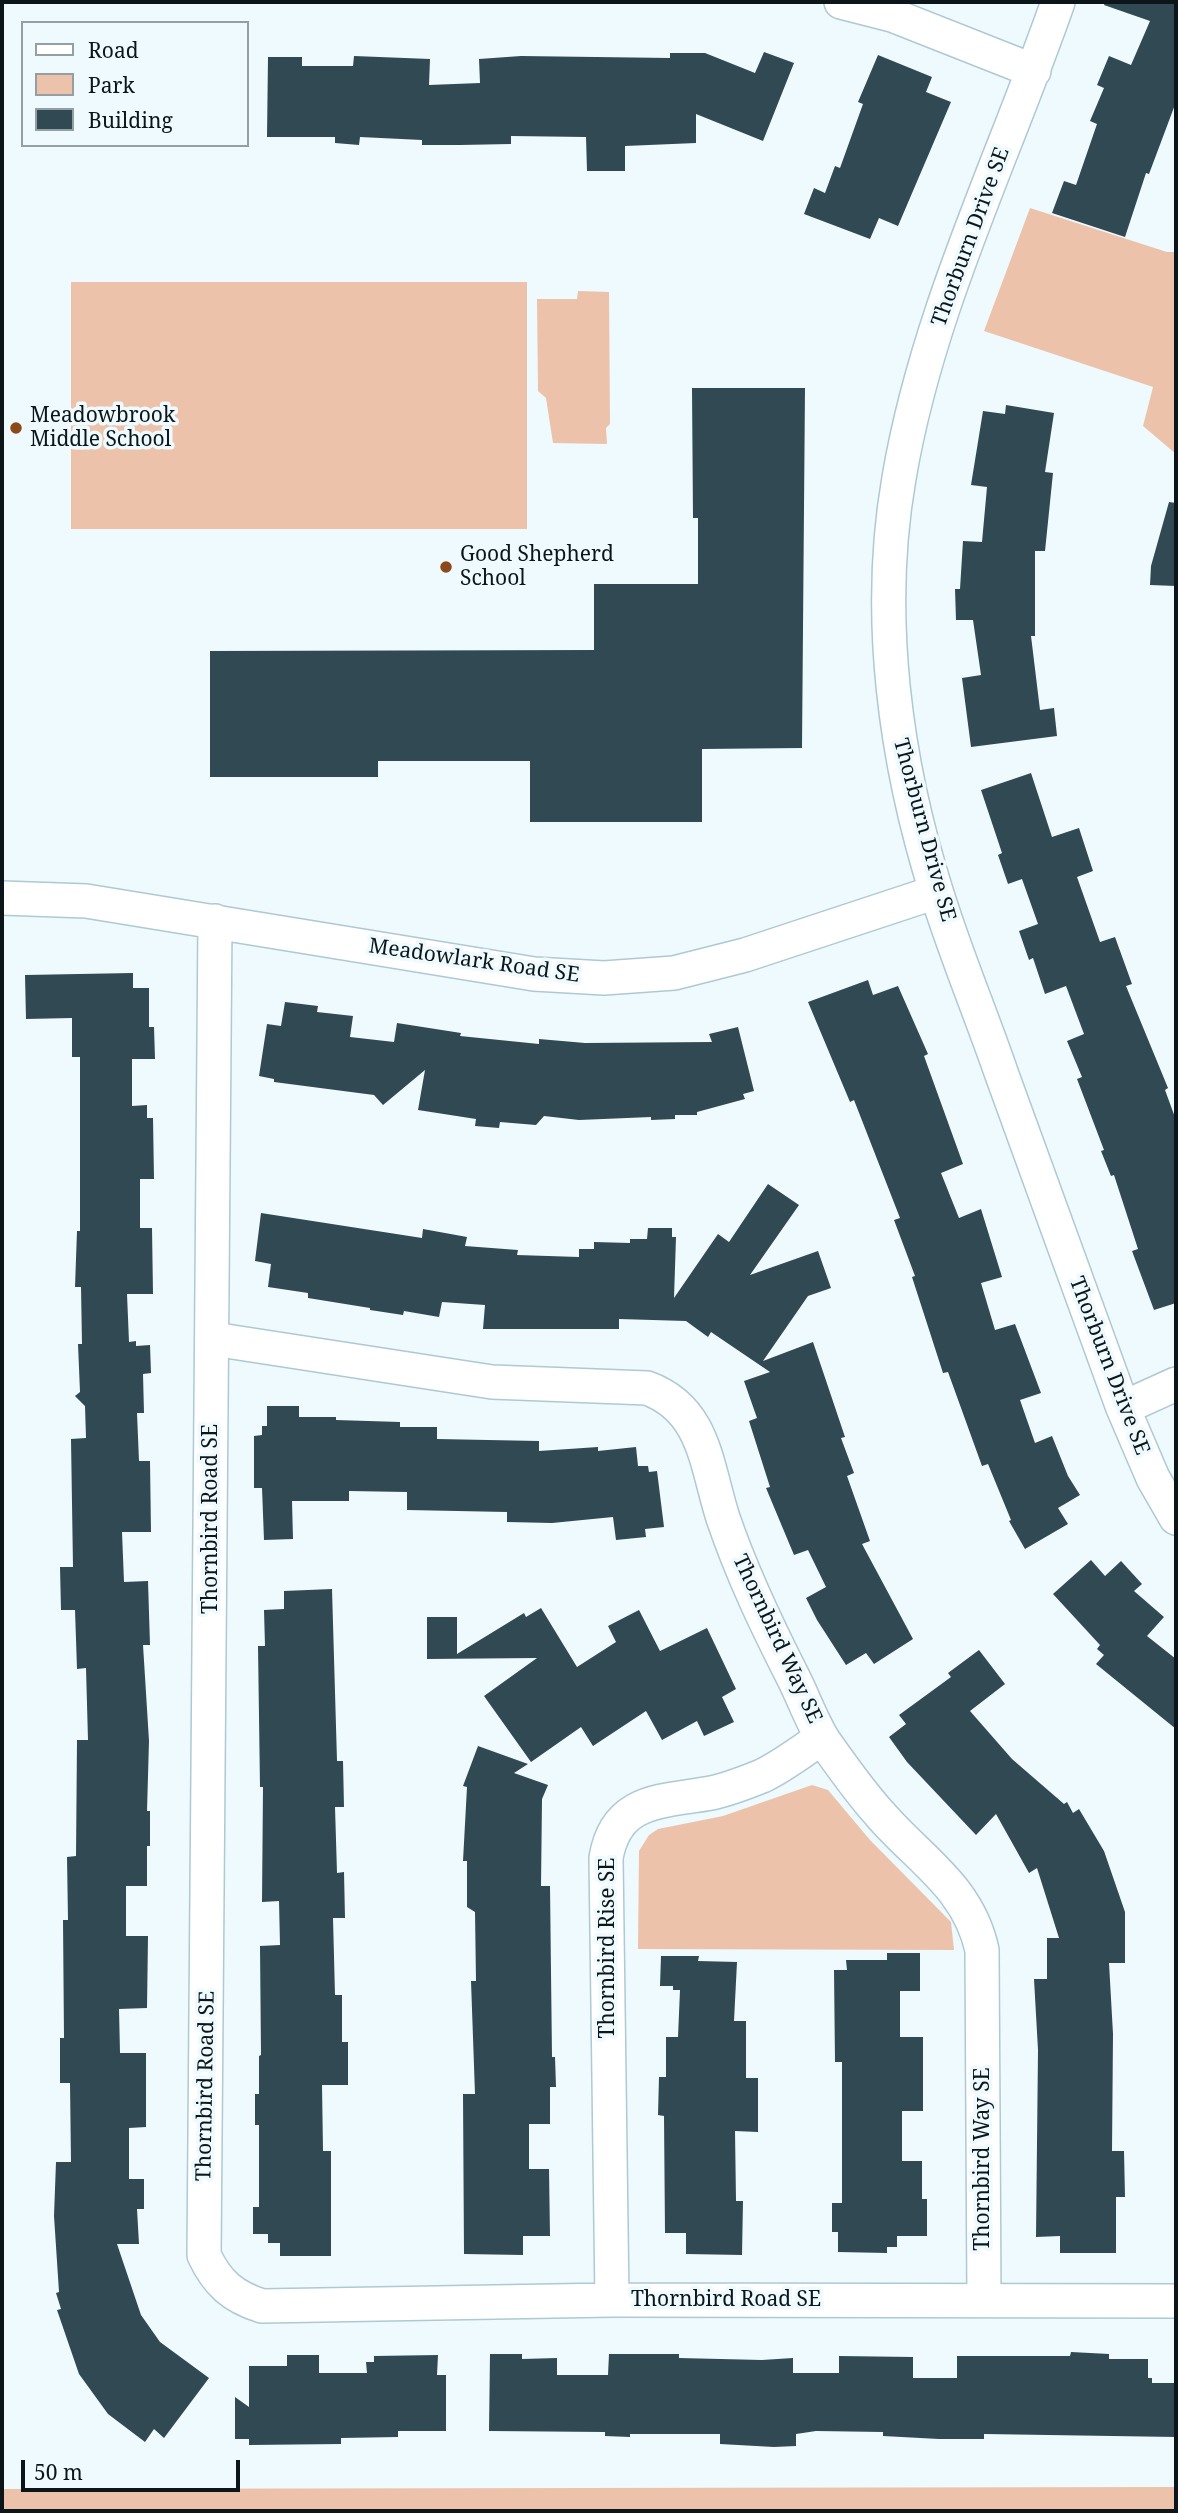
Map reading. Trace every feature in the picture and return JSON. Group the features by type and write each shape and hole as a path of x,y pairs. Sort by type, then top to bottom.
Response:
{"street":[{"path":"841,2 892,15 1034,71"},
{"name":"Thorburn Drive SE","path":"1058,2 1034,71 942,305 899,478 890,558 891,651 900,743 936,892 1123,1408 1153,1478 1176,1518"},
{"name":"Meadowlark Road SE","path":"2,898 86,901 534,974 604,978 674,973 746,956 936,892"},
{"name":"Thornbird Road SE","path":"215,922 204,2255 212,2273 242,2300 262,2306 612,2300 1176,2301"},
{"name":"Thornbird Way SE","path":"213,1339 492,1382 630,1387 666,1395 681,1406 693,1422 724,1520 754,1598 822,1738 879,1813 957,1892 977,1925 982,1950 984,2300"},
{"path":"1123,1408 1176,1384"},
{"name":"Thornbird Rise SE","path":"612,2300 606,1858 609,1841 619,1824 633,1811 655,1801 714,1793 764,1775 822,1738"}],"green space":[{"path":"1030,208 1167,252 1176,252 1176,454 1143,426 1153,387 984,331"},
{"path":"71,282 527,282 527,529 71,529"},
{"path":"578,291 609,292 610,424 606,428 607,444 553,443 546,398 538,391 537,299 577,299"},
{"path":"812,1785 828,1790 870,1840 951,1922 954,1950 638,1949 639,1851 649,1835 658,1829 723,1816"},
{"path":"1176,2487 1176,2511 2,2511 2,2489"}],"building":[{"path":"1105,2 1176,2 1176,102 1149,174 1146,173 1125,237 1052,213 1064,181 1076,185 1097,124 1090,121 1104,88 1097,85 1109,56 1131,65 1150,21 1104,5"},
{"path":"764,52 794,63 763,141 696,114 696,143 625,146 625,171 587,171 586,137 511,136 511,144 422,145 422,140 360,137 359,145 335,143 335,137 267,137 268,57 302,57 302,66 353,66 354,56 430,59 429,85 480,83 479,59 521,56 670,58 670,53 705,53 755,73"},
{"path":"878,55 932,77 926,92 951,102 898,226 879,218 870,239 804,214 814,188 825,193 835,166 840,168 863,104 858,102"},
{"path":"692,388 805,388 802,748 702,749 702,822 530,822 530,761 378,761 378,777 210,777 210,651 594,650 594,584 698,584 698,518 693,518"},
{"path":"1006,405 1054,413 1045,472 1053,473 1045,551 1035,551 1035,636 1031,636 1040,710 1054,708 1057,736 971,747 962,678 981,675 973,620 956,620 955,589 960,589 963,541 982,542 987,487 971,485 983,411 1005,414"},
{"path":"1169,502 1176,503 1176,586 1150,585 1151,566"},
{"path":"1031,773 1052,837 1079,828 1093,871 1077,877 1100,942 1115,937 1132,984 1126,986 1168,1088 1165,1090 1176,1120 1176,1303 1154,1310 1132,1251 1138,1249 1114,1175 1111,1176 1101,1151 1104,1150 1077,1079 1082,1077 1067,1041 1084,1034 1066,986 1045,994 1033,958 1029,960 1019,931 1038,924 1022,879 1008,884 998,855 1002,853 981,790"},
{"path":"133,973 133,988 149,988 149,1027 154,1027 155,1059 132,1059 132,1106 147,1105 147,1118 153,1118 154,1179 140,1179 140,1228 152,1228 153,1294 127,1294 129,1342 136,1341 136,1346 150,1345 151,1373 143,1374 144,1413 137,1413 139,1461 150,1461 151,1532 122,1532 124,1582 148,1581 150,1645 143,1645 149,1741 147,1811 150,1811 150,1846 147,1846 147,1886 126,1886 126,1936 148,1936 147,2008 119,2009 120,2053 146,2053 146,2127 129,2128 129,2179 144,2179 144,2209 137,2209 139,2244 117,2244 141,2315 160,2342 209,2378 164,2438 154,2429 145,2442 108,2414 79,2374 57,2310 61,2309 56,2293 59,2292 54,2216 56,2162 71,2162 70,2083 60,2083 60,2038 64,2038 63,1920 68,1920 67,1857 76,1856 77,1740 88,1740 86,1668 77,1669 75,1610 61,1610 60,1567 73,1567 71,1439 86,1438 85,1406 75,1396 80,1392 78,1344 82,1344 81,1287 75,1287 77,1231 80,1231 80,1057 72,1057 72,1018 26,1019 25,975"},
{"path":"868,980 873,995 898,986 928,1054 924,1056 963,1164 941,1173 959,1218 981,1209 1002,1277 981,1283 995,1330 1015,1324 1041,1393 1020,1400 1035,1443 1052,1436 1068,1476 1080,1495 1058,1508 1068,1524 1025,1549 1009,1521 1011,1520 988,1464 982,1466 948,1372 943,1373 912,1277 915,1276 894,1220 900,1218 854,1100 850,1102 808,1002"},
{"path":"285,1002 318,1006 317,1012 353,1016 350,1037 394,1042 397,1023 461,1033 460,1036 539,1044 539,1039 585,1043 712,1042 709,1034 738,1027 754,1091 743,1094 745,1099 697,1112 697,1115 675,1115 675,1119 651,1120 651,1117 579,1120 544,1116 536,1125 500,1122 499,1128 475,1126 476,1119 418,1110 425,1070 383,1105 374,1095 274,1082 274,1079 259,1076 267,1024 281,1026"},
{"path":"768,1184 799,1205 750,1275 818,1251 831,1288 808,1296 763,1361 813,1342 845,1437 841,1438 854,1473 847,1476 870,1541 862,1544 913,1639 874,1664 866,1653 846,1665 817,1620 806,1598 826,1587 808,1550 794,1555 766,1488 770,1487 749,1421 757,1418 744,1381 770,1372 711,1332 708,1337 686,1321 619,1319 619,1329 483,1329 485,1305 442,1302 439,1317 404,1311 403,1315 370,1310 308,1298 308,1293 268,1287 271,1264 255,1261 261,1213 422,1238 423,1229 467,1237 465,1246 518,1250 517,1255 579,1257 579,1249 594,1249 594,1242 630,1243 630,1239 647,1239 648,1228 672,1228 672,1237 676,1237 674,1298 718,1234 729,1242"},
{"path":"267,1406 299,1406 299,1417 400,1422 400,1427 437,1427 437,1439 539,1441 539,1451 598,1447 598,1451 636,1447 638,1466 648,1466 649,1472 657,1471 664,1527 645,1529 646,1537 616,1540 613,1517 552,1523 507,1522 507,1512 407,1510 407,1492 349,1491 349,1501 292,1501 293,1539 264,1540 262,1488 254,1488 254,1436 262,1435 262,1426 267,1426"},
{"path":"1091,1560 1105,1576 1121,1561 1142,1584 1134,1591 1164,1617 1147,1636 1176,1659 1176,1729 1096,1664 1104,1655 1097,1649 1100,1645 1053,1594"},
{"path":"332,1589 337,1761 343,1761 344,1807 335,1807 337,1873 344,1872 345,1918 333,1918 335,1995 342,1995 342,2042 348,2042 348,2085 322,2085 323,2151 331,2151 331,2256 280,2256 280,2243 268,2243 268,2234 253,2234 253,2207 259,2207 259,2125 255,2125 255,2094 259,2094 261,2055 260,1946 280,1945 279,1901 262,1902 263,1787 260,1787 258,1646 265,1646 264,1610 284,1609 284,1591"},
{"path":"541,1608 577,1667 616,1642 608,1626 639,1610 660,1651 707,1628 736,1689 722,1697 734,1722 704,1736 697,1721 662,1740 646,1711 593,1746 581,1727 531,1762 484,1696 537,1658 427,1659 427,1617 457,1617 457,1654 524,1613 526,1617"},
{"path":"979,1650 1005,1684 970,1711 1012,1759 1064,1804 1067,1802 1073,1813 1079,1809 1104,1851 1125,1912 1125,1963 1109,1963 1113,2034 1112,2151 1124,2151 1125,2197 1116,2197 1116,2253 1060,2253 1060,2236 1036,2237 1038,2050 1034,1979 1047,1979 1047,1938 1059,1938 1037,1868 1029,1873 996,1814 976,1835 907,1762 889,1737 906,1724 899,1715 951,1677 948,1673"},
{"path":"478,1746 528,1764 514,1773 548,1785 542,1799 541,1886 550,1886 552,2057 555,2057 556,2087 550,2087 550,2124 529,2124 529,2169 549,2169 550,2236 523,2236 523,2255 464,2254 463,2094 475,2094 471,1981 476,1981 475,1912 467,1907 467,1861 463,1861 467,1787 463,1786"},
{"path":"887,1953 920,1953 920,1991 900,1991 900,2037 923,2037 923,2111 902,2111 902,2161 922,2161 922,2199 927,2199 927,2236 897,2236 897,2247 887,2247 887,2253 838,2252 838,2232 832,2232 832,2203 842,2203 842,2062 835,2062 834,1970 847,1970 846,1960 887,1960"},
{"path":"661,1956 699,1956 698,1961 737,1962 734,2021 746,2021 746,2078 758,2078 758,2132 735,2131 736,2201 743,2201 742,2255 686,2254 686,2233 665,2233 664,2116 658,2115 659,2077 666,2077 666,2037 678,2037 680,1990 673,1990 673,1986 660,1986"},
{"path":"1071,2352 1109,2354 1109,2359 1148,2359 1148,2378 1152,2378 1152,2383 1176,2383 1176,2437 984,2434 984,2439 939,2439 883,2436 883,2432 816,2431 796,2434 796,2446 774,2447 720,2444 720,2434 630,2434 630,2437 605,2436 605,2432 489,2431 490,2354 522,2354 522,2359 557,2358 557,2375 608,2375 609,2354 679,2354 679,2358 762,2360 793,2358 793,2373 839,2373 839,2356 913,2357 913,2378 957,2378 957,2356 1070,2356"},
{"path":"287,2355 319,2355 319,2373 367,2373 366,2362 374,2362 374,2356 438,2355 437,2375 446,2375 446,2431 398,2431 398,2437 341,2438 341,2444 249,2445 249,2439 235,2439 235,2397 249,2407 249,2366 287,2366"}],"place":[{"name":"Meadowbrook Middle School","path":"16,428"},
{"name":"Good Shepherd School","path":"446,567"}]}
